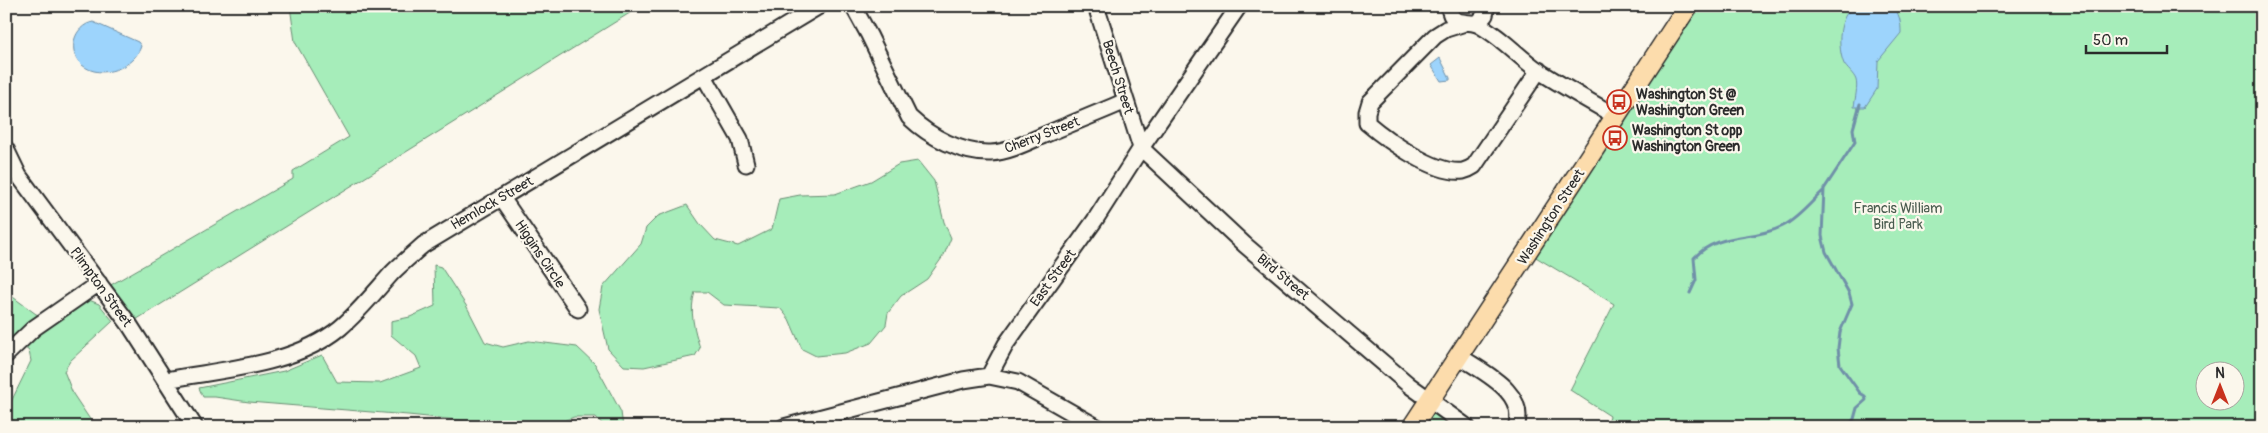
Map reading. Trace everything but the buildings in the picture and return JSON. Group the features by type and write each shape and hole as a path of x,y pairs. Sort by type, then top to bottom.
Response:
{"main road":[{"name":"Washington Street","path":"1412,427 1688,6"}],"street":[{"name":"Hemlock Street","path":"166,380 286,356 305,349 339,329 360,310 393,272 423,245 819,6"},
{"name":"Cherry Street","path":"853,6 909,117 919,126 958,148 992,153 1014,148 1126,101"},
{"name":"Beech Street","path":"1096,6 1141,148"},
{"name":"East Street","path":"989,376 1006,344 1095,220 1141,148 1239,6"},
{"path":"1449,6 1452,17 1462,24"},
{"path":"1478,24 1485,15 1487,6"},
{"path":"1539,70 1474,166 1464,171 1437,166 1390,141 1367,123 1367,112 1370,102 1435,36 1446,29 1462,24 1478,24 1494,32 1513,51 1539,70 1617,117"},
{"path":"704,76 740,139 746,164"},
{"name":"Bird Street","path":"1141,148 1245,245 1409,385 1431,399 1467,427"},
{"name":"Plimpton Street","path":"6,149 19,176 99,283 166,380 195,427"},
{"name":"Higgins Circle","path":"502,198 578,310"},
{"path":"6,356 34,328 99,283"},
{"path":"1459,356 1510,392 1519,414 1516,427"},
{"path":"784,427 963,380 989,376 1018,382 1097,427"}],"green space":[{"path":"290,6 641,6 134,321 109,286 293,179 293,171 349,137 295,42"},
{"name":"Francis William Bird Park","path":"1693,6 2262,6 2262,427 1606,427 1610,416 1570,390 1614,304 1534,256"},
{"path":"918,161 934,181 944,222 951,238 944,255 927,279 901,296 888,313 886,325 871,343 845,353 816,356 802,349 789,319 780,308 724,305 707,292 695,292 692,313 700,348 695,356 644,367 624,366 608,349 599,309 603,287 641,244 646,228 658,216 687,205 700,224 715,240 738,246 772,229 779,199 800,195 835,194 871,181 899,164"},
{"path":"434,265 441,267 467,307 485,342 503,347 529,341 577,347 595,364 621,412 623,427 605,427 596,417 574,417 547,427 527,427 203,397 199,388 284,371 322,355 337,382 380,383 421,368 416,356 391,335 391,321 410,317 435,306"},
{"path":"6,292 36,314 57,321 89,300 99,304 113,321 70,361 64,371 73,394 95,427 6,427 6,412 31,361 29,351 6,333"},
{"path":"1435,411 1458,427 1424,427"}],"water":[{"path":"1854,6 1891,6 1898,15 1901,25 1901,33 1878,61 1877,89 1865,107 1854,107 1857,83 1844,64 1840,49 1842,24"},
{"path":"93,22 138,42 141,46 138,54 125,65 107,72 90,70 82,65 77,60 74,40 86,24"},
{"path":"1440,58 1450,80 1441,81 1431,65"}],"waterway":[{"path":"1847,427 1854,419 1857,408 1866,400 1865,396 1860,393 1840,365 1838,348 1840,332 1852,304 1849,293 1826,252 1822,236 1824,189 1855,142 1853,129 1860,104"},
{"path":"1690,293 1696,280 1694,258 1704,249 1725,240 1760,234 1783,226 1800,214 1824,190"}],"place":[{"name":"Washington St @ Washington Green","path":"1619,102"},
{"name":"Washington St opp Washington Green","path":"1615,138"}]}
